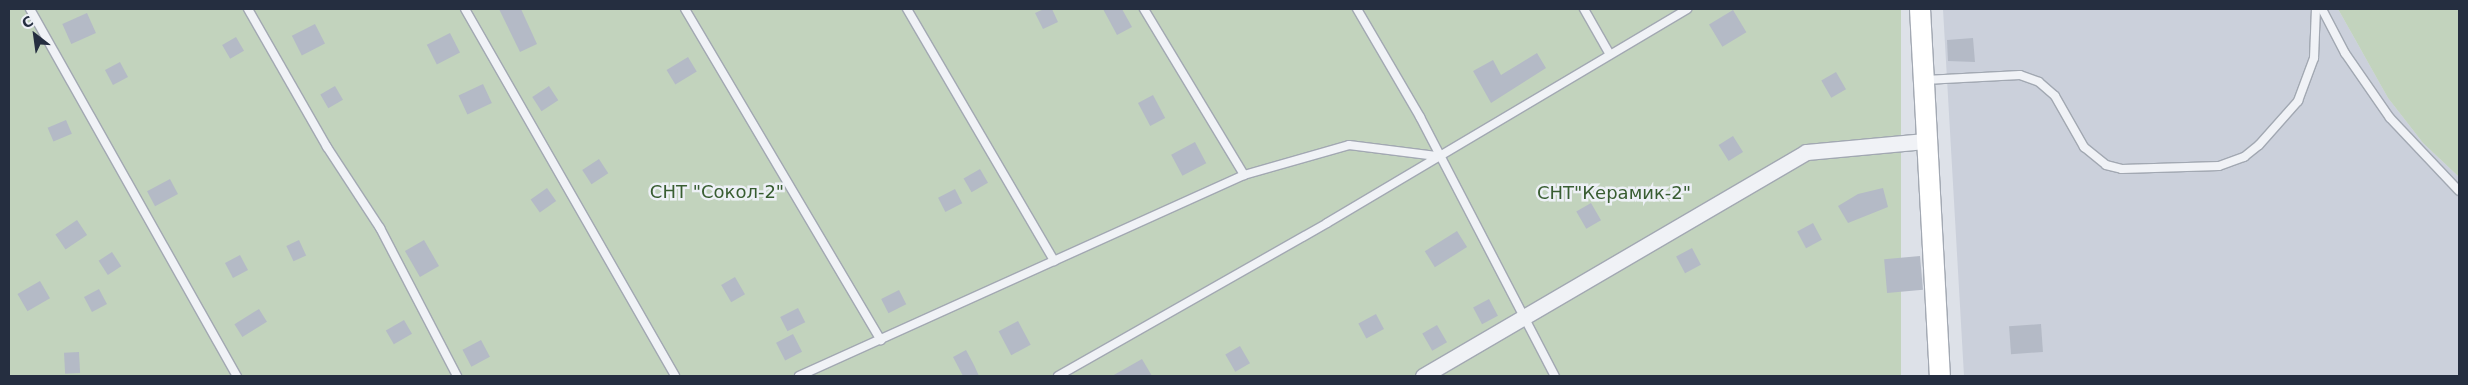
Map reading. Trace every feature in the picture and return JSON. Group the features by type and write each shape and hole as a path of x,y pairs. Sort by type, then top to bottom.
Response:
{"street":[{"path":"1920,9 1925,141 1940,376"},
{"path":"1424,376 1806,152 1925,141"}],"lane":[{"path":"30,9 237,376"},
{"path":"248,9 327,147 380,228 457,376"},
{"path":"465,9 675,376"},
{"path":"685,9 881,340"},
{"path":"907,9 1054,261"},
{"path":"1144,9 1244,174"},
{"path":"1357,9 1420,117 1521,318 1555,376"},
{"path":"1584,9 1609,53"},
{"path":"1058,376 1687,9"},
{"path":"1923,80 2020,75 2039,82 2055,96 2084,147 2106,165 2122,169 2220,166 2244,157 2259,145 2298,101 2314,58 2316,9"},
{"path":"2322,9 2344,53 2385,111 2459,191"},
{"path":"799,376 1244,174 1348,145 1438,156"}],"shaded area":[{"path":"1943,9 2338,9 2388,98 2423,143 2459,177 2459,376 1964,376"}],"green space":[{"name":"СНТ \"Сокол-2\"","path":"9,9 1901,9 1901,376 9,376"},
{"path":"2338,9 2459,9 2459,177 2423,143 2388,98"}],"building":[{"path":"499,9 521,9 537,44 520,52"},
{"path":"1044,9 1052,9 1058,22 1043,29 1035,13"},
{"path":"1103,9 1122,9 1132,27 1117,35"},
{"path":"1733,10 1746,32 1722,47 1709,24"},
{"path":"87,13 96,33 71,44 62,24"},
{"path":"315,24 325,44 302,55 292,36"},
{"path":"450,33 460,53 437,64 427,45"},
{"path":"236,37 244,51 230,59 222,45"},
{"path":"1973,38 1975,62 1948,61 1947,40"},
{"path":"1537,53 1546,68 1491,103 1473,71 1493,60 1501,75"},
{"path":"688,57 697,72 675,84 667,70"},
{"path":"120,62 128,77 113,85 105,70"},
{"path":"1836,72 1846,89 1831,98 1821,80"},
{"path":"483,84 492,103 467,114 459,95"},
{"path":"335,86 343,100 328,108 320,94"},
{"path":"549,86 558,100 541,111 532,97"},
{"path":"1153,95 1165,118 1150,126 1138,103"},
{"path":"66,120 72,134 53,142 48,128"},
{"path":"1733,136 1743,152 1729,161 1719,145"},
{"path":"1195,142 1206,163 1182,176 1171,155"},
{"path":"599,159 608,173 591,184 582,170"},
{"path":"980,169 988,183 972,192 964,178"},
{"path":"170,179 178,194 155,206 147,191"},
{"path":"547,188 556,201 540,213 531,199"},
{"path":"1883,188 1888,207 1848,223 1838,206 1858,194"},
{"path":"955,189 962,203 945,212 938,198"},
{"path":"1591,203 1601,220 1586,229 1576,212"},
{"path":"77,220 87,235 66,249 55,235"},
{"path":"1813,223 1822,240 1806,248 1797,231"},
{"path":"1457,231 1467,247 1435,267 1425,251"},
{"path":"299,240 306,255 293,261 286,246"},
{"path":"424,240 439,266 420,277 405,251"},
{"path":"1692,248 1701,265 1685,273 1676,256"},
{"path":"112,252 121,266 108,275 99,261"},
{"path":"240,255 248,270 233,278 225,263"},
{"path":"1920,256 1923,290 1887,293 1884,259"},
{"path":"735,277 745,294 731,302 721,285"},
{"path":"40,281 50,298 27,311 17,294"},
{"path":"99,289 107,304 92,312 84,297"},
{"path":"899,290 906,304 888,313 881,299"},
{"path":"1489,299 1498,316 1482,324 1473,307"},
{"path":"798,308 805,322 787,331 780,317"},
{"path":"259,309 267,322 242,337 234,324"},
{"path":"1376,314 1384,329 1366,338 1358,323"},
{"path":"404,320 412,334 394,344 386,330"},
{"path":"1018,321 1031,345 1011,355 999,331"},
{"path":"2041,324 2043,352 2011,354 2009,326"},
{"path":"1437,325 1447,342 1432,351 1422,334"},
{"path":"793,334 802,352 785,360 776,343"},
{"path":"481,340 490,357 471,367 462,350"},
{"path":"1240,346 1250,363 1235,372 1225,354"},
{"path":"966,350 979,376 963,376 953,357"},
{"path":"79,352 80,373 65,374 64,353"},
{"path":"1142,359 1152,376 1112,376"}],"park label":[{"name":"СНТ\"Керамик-2\"","path":"1614,193"}]}
